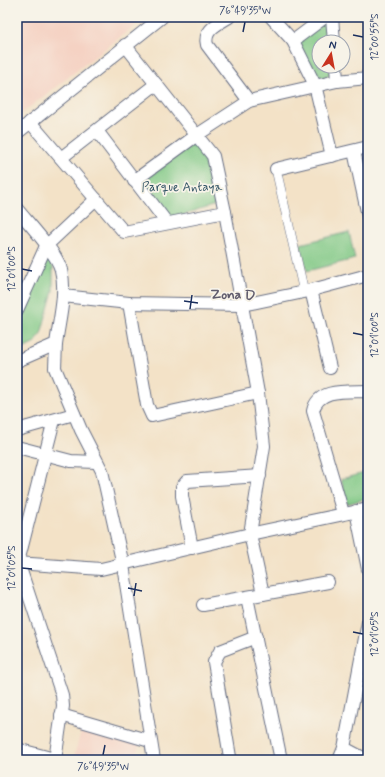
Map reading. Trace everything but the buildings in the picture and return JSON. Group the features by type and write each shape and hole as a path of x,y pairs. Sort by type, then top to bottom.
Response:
{"street":[{"path":"17,133 125,45 162,17"},
{"path":"229,17 208,31 206,38 207,45 249,101"},
{"path":"271,17 293,41 315,85 332,156"},
{"path":"293,41 326,17"},
{"path":"332,17 333,34"},
{"path":"125,45 213,156 225,212 258,393 264,446 250,534 263,594"},
{"path":"337,74 337,81"},
{"path":"134,181 197,135 249,101 315,85 368,78"},
{"path":"61,158 156,84"},
{"path":"30,122 124,232 225,212"},
{"path":"97,131 167,223"},
{"path":"330,368 307,291 276,169 354,152 368,147"},
{"path":"354,152 368,216"},
{"path":"17,310 46,246 96,199"},
{"path":"17,210 46,246 61,269 63,296 56,344 55,368 74,414 96,462 102,471 123,565 154,760"},
{"path":"63,296 129,303 242,305 307,291 368,275"},
{"path":"129,303 147,405 152,416 258,393"},
{"path":"17,361 56,344"},
{"path":"343,514 313,411 315,404 320,398 330,393 368,390"},
{"path":"17,430 74,414"},
{"path":"17,749 56,759 62,715 63,706 60,684 17,563 54,420"},
{"path":"17,448 71,461 96,462"},
{"path":"192,548 182,496 182,487 187,482 260,476"},
{"path":"17,563 101,569 250,534 362,510 368,569"},
{"path":"203,605 328,582"},
{"path":"247,597 281,760"},
{"path":"339,760 344,748 366,639 368,622"},
{"path":"232,760 230,757 214,662 220,651 256,637"},
{"path":"62,715 150,741"},
{"path":"344,748 367,760"}],"shaded area":[{"path":"17,17 146,17 17,117"},
{"path":"82,728 140,742 135,760 73,760"}],"green space":[{"path":"329,18 330,34 311,34 311,73 293,45"},
{"path":"312,74 330,74 330,75 317,82"},
{"name":"Parque Antaya","path":"194,142 203,156 215,205 171,219 143,180"},
{"path":"349,232 355,259 307,271 300,244"},
{"path":"46,251 53,267 53,291 41,334 35,343 17,352 17,320"},
{"path":"368,472 368,498 347,504 341,479"}],"district":[{"name":"Zona D","path":"233,294"}]}
